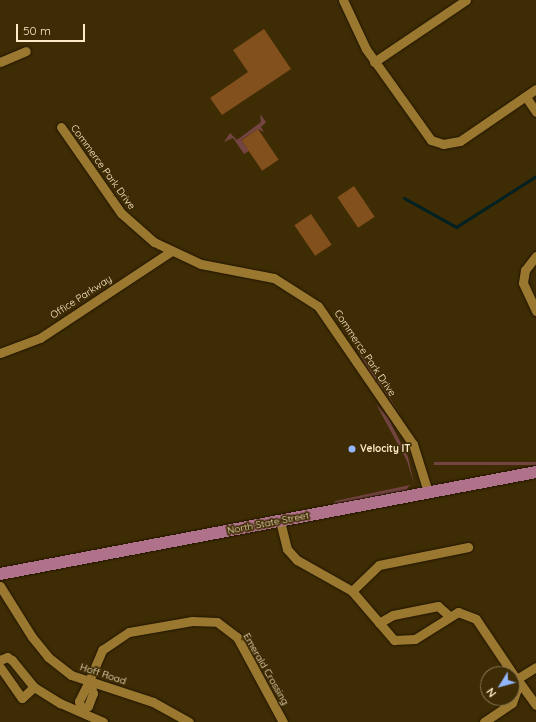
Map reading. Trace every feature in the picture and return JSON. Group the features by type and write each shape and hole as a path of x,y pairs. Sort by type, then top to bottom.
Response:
{"main road":[{"name":"North State Street","path":"0,574 536,472"}],"street":[{"path":"343,0 374,62 421,130 431,140 443,144 460,141 536,89"},
{"path":"374,62 466,0"},
{"path":"0,62 26,51"},
{"path":"526,97 536,112"},
{"name":"Commerce Park Drive","path":"61,127 121,213 170,252 201,264 274,278 318,306 413,444 428,492"},
{"name":"Office Parkway","path":"0,351 40,338 170,252"},
{"path":"536,256 525,270 523,283 536,311"},
{"path":"280,521 287,549 297,560 352,591 394,640 408,642 448,615 464,612 476,619 508,666"},
{"path":"352,591 379,564 468,547"},
{"name":"Hoff Road","path":"0,586 48,657 71,675 153,702 189,722"},
{"path":"379,623 393,615 438,606 448,615"},
{"name":"Emerald Crossing","path":"89,681 102,650 128,632 192,621 217,622 236,637 283,722"},
{"path":"0,660 7,657 12,660 34,687 60,703 81,710 102,722"},
{"path":"0,667 22,698 34,687"},
{"path":"520,677 536,667"},
{"path":"81,710 88,706 93,693 89,681"},
{"path":"520,683 536,704"},
{"path":"484,722 504,706"}],"shaded area":[{"path":"260,114 266,122 261,127 264,132 258,129 241,140 249,151 244,154 233,138 224,142 230,133 237,140 261,122"},
{"path":"350,338 402,416 371,373"},
{"path":"376,404 388,418 408,457 414,484 407,461"},
{"path":"434,462 536,462 536,465 434,465"},
{"path":"410,485 406,490 334,504 335,501"}],"building":[{"path":"264,29 291,69 222,115 210,98 248,72 233,50"},
{"path":"258,129 279,160 262,171 241,140"},
{"path":"354,186 375,217 358,228 337,197"},
{"path":"311,214 332,245 315,256 294,225"}],"waterway":[{"path":"404,198 456,227 536,176"}],"place":[{"name":"Velocity IT","path":"352,449"}]}
